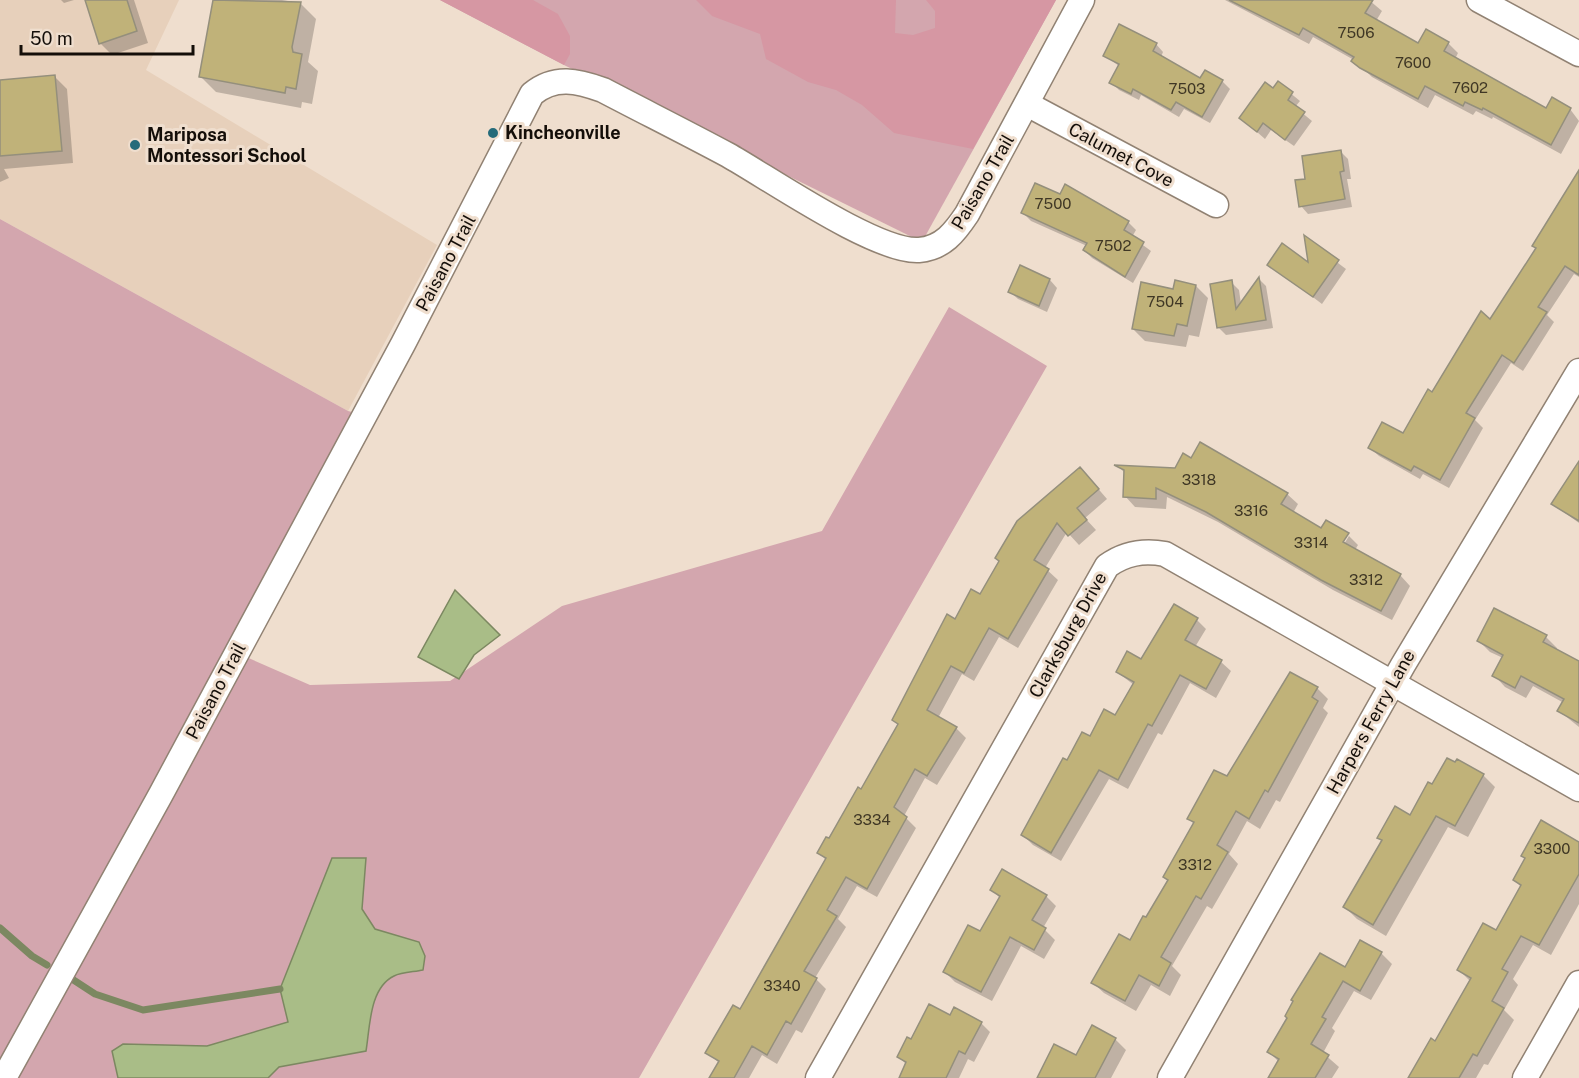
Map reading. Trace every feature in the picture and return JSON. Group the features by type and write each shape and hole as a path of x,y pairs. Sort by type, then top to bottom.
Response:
{"street":[{"name":"Paisano Trail","path":"4,1078 161,794 408,334 532,93 554,81 583,83 603,90 728,155 854,228 896,248 918,250 937,246 953,235 967,214 1082,0"},
{"path":"1479,0 1579,54"},
{"name":"Calumet Cove","path":"1027,104 1216,205"},
{"name":"Harpers Ferry Lane","path":"1170,1078 1470,549 1577,380"},
{"name":"Clarksburg Drive","path":"818,1078 1107,566 1120,556 1149,551 1165,554 1579,789"},
{"path":"1525,1078 1579,983"}],"shaded area":[{"name":"Mariposa Montessori School","path":"0,0 179,0 146,70 437,245 348,411 0,219"},
{"path":"440,0 1056,0 922,242 564,65"},
{"path":"440,0 533,0 558,14 570,36 570,54 564,65"},
{"path":"696,0 896,0 895,33 913,35 935,28 935,11 926,0 1056,0 973,149 894,133 862,105 836,90 808,82 766,59 760,34 712,16"},
{"path":"0,219 348,411 364,415 237,653 310,685 450,681 562,606 822,531 949,307 1047,366 639,1078 0,1078"},
{"path":"455,590 500,635 474,655 459,679 418,657"},
{"path":"332,858 366,858 362,909 375,929 419,942 425,956 423,970 394,976 380,990 372,1009 366,1051 279,1067 268,1078 118,1078 112,1051 123,1044 207,1046 288,1022 280,989"}],"building":[{"path":"85,0 127,0 137,31 99,44"},
{"path":"213,0 301,2 292,47 293,52 302,54 296,89 286,87 285,93 199,77"},
{"path":"1229,0 1373,0 1365,13 1418,43 1426,29 1449,42 1444,51 1546,108 1552,97 1571,108 1551,145 1483,108 1482,110 1465,102 1463,106 1425,86 1418,99 1360,68 1351,61 1354,57 1303,28 1299,35"},
{"path":"1119,24 1157,43 1153,51 1200,78 1205,70 1223,80 1202,117 1176,102 1171,110 1133,89 1131,94 1109,83 1119,64 1103,56"},
{"path":"55,75 62,151 0,156 0,80"},
{"path":"1278,81 1293,92 1288,100 1305,112 1285,140 1263,123 1257,132 1239,118 1265,82 1273,88"},
{"path":"1341,150 1344,171 1340,172 1345,199 1299,207 1295,180 1305,179 1302,156"},
{"path":"1579,170 1579,275 1565,266 1538,307 1547,312 1514,363 1502,355 1466,413 1475,418 1440,480 1414,466 1411,471 1368,448 1382,422 1403,433 1428,389 1432,392 1481,311 1490,319 1536,248 1532,246"},
{"path":"1035,183 1060,194 1065,184 1129,221 1124,230 1144,242 1125,277 1083,250 1087,243 1021,213"},
{"path":"1304,235 1339,260 1313,297 1267,265 1282,243 1308,262"},
{"path":"1020,265 1050,279 1039,306 1008,292"},
{"path":"1259,277 1266,320 1217,328 1210,284 1232,280 1236,309"},
{"path":"1175,280 1196,285 1187,326 1177,324 1174,336 1132,329 1141,282 1173,289"},
{"path":"1200,442 1288,493 1281,504 1321,528 1326,520 1349,533 1343,542 1401,574 1381,611 1321,580 1206,512 1156,488 1156,499 1123,497 1124,470 1114,465 1175,468 1183,453 1191,458"},
{"path":"1579,461 1579,521 1551,504"},
{"path":"1080,467 1099,489 1077,508 1087,520 1068,536 1057,523 1034,560 1049,569 1008,639 989,628 964,673 951,666 927,710 957,727 927,776 915,769 894,807 907,817 867,889 846,877 827,910 837,916 804,971 817,978 791,1024 786,1021 767,1055 752,1046 734,1078 709,1078 719,1061 705,1053 733,1005 740,1009 826,858 817,853 826,837 829,838 858,787 861,789 898,724 892,720 947,614 955,619 971,589 980,594 999,561 995,558 1017,521"},
{"path":"1174,604 1198,618 1185,640 1222,660 1206,689 1180,675 1152,726 1148,724 1118,780 1099,770 1051,853 1021,835 1063,758 1067,760 1082,732 1090,736 1104,709 1115,715 1134,682 1116,672 1127,651 1141,659"},
{"path":"1494,608 1547,635 1543,642 1579,661 1579,723 1557,711 1564,699 1521,676 1515,688 1492,676 1503,655 1477,641"},
{"path":"1290,672 1318,687 1312,697 1318,701 1268,792 1265,790 1249,819 1236,811 1217,845 1228,852 1201,899 1196,896 1161,957 1171,963 1159,986 1139,975 1125,1001 1091,983 1119,934 1130,940 1143,916 1146,917 1168,880 1163,877 1194,822 1187,819 1214,770 1227,776"},
{"path":"1447,758 1455,762 1457,759 1484,774 1455,826 1436,816 1373,925 1343,907 1382,840 1377,838 1395,806 1410,815 1428,782 1432,784"},
{"path":"1541,820 1579,842 1579,874 1539,945 1521,936 1502,969 1508,972 1492,1001 1504,1008 1477,1056 1473,1054 1459,1078 1408,1078 1431,1038 1435,1041 1471,978 1457,970 1483,923 1496,930 1521,885 1513,880 1525,858 1521,856"},
{"path":"1002,869 1047,895 1032,920 1046,928 1034,950 1010,937 981,992 943,972 968,925 980,931 1000,896 990,890"},
{"path":"1360,940 1382,952 1360,991 1343,981 1322,1017 1326,1019 1311,1044 1329,1055 1315,1078 1268,1078 1279,1059 1267,1052 1287,1018 1285,1016 1293,1001 1291,1000 1320,953 1345,967"},
{"path":"929,1004 950,1015 954,1007 982,1022 965,1054 959,1051 946,1078 899,1078 906,1062 897,1057 907,1037 911,1039"},
{"path":"1092,1025 1116,1038 1095,1078 1037,1078 1054,1044 1076,1055"}],"waterway":[{"path":"0,928 32,956 47,965"},
{"path":"72,979 95,994 143,1010 280,989"}],"place":[{"name":"Kincheonville","path":"493,133"},
{"name":"Mariposa Montessori School","path":"135,145"}]}
